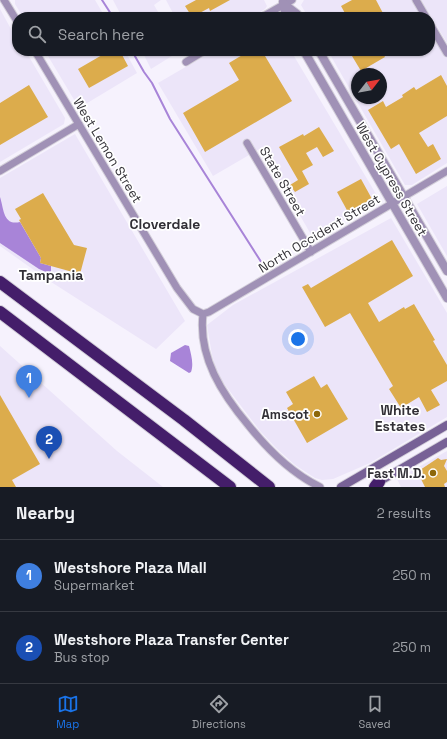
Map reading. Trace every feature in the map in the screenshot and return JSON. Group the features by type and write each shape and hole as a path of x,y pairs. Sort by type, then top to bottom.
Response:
{"highway":[{"path":"1,282 184,420 269,487"},
{"path":"0,312 230,487"}],"main road":[{"path":"341,487 447,425"},
{"path":"375,485 447,442"}],"street":[{"path":"4,0 12,13"},
{"path":"416,0 423,12"},
{"path":"270,12 286,1"},
{"path":"286,1 286,12"},
{"path":"286,1 296,12"},
{"path":"435,33 447,53"},
{"name":"West Lemon Street","path":"38,56 177,288 193,309 203,314"},
{"path":"186,62 196,56"},
{"name":"West Cypress Street","path":"307,56 447,298"},
{"name":"West Cypress Street","path":"322,56 447,271"},
{"path":"0,171 79,124"},
{"name":"State Street","path":"247,143 311,252"},
{"name":"North Occident Street","path":"203,314 209,312 447,171"},
{"path":"203,314 202,334 205,350 210,366 225,395 252,430 273,453 293,471 320,487"}],"shaded area":[{"path":"15,0 95,0 102,12 20,12 15,4"},
{"path":"113,0 161,0 154,5 158,12 119,12"},
{"path":"166,0 264,0 267,6 260,12 172,12"},
{"path":"304,0 412,0 419,12 305,12 301,5"},
{"path":"421,0 447,0 447,43 435,23 435,12 428,12"},
{"path":"0,9 12,31 12,56 29,56 65,118 64,124 0,162"},
{"path":"435,38 447,58 447,163 412,185 405,185 358,104 387,104 387,68 351,68 351,91 331,56 435,56"},
{"path":"48,56 128,56 137,73 79,108"},
{"path":"144,56 172,56 151,69"},
{"path":"204,56 294,56 379,199 313,238 261,148 213,176 158,83"},
{"path":"75,134 185,321 156,349 48,280 0,246 0,178"},
{"path":"447,186 447,256 417,204"},
{"path":"0,197 7,219 14,223 20,222 41,258 40,263 51,266 51,272 46,272 39,269 0,243"},
{"path":"391,218 447,313 447,417 370,463 333,479 322,480 315,478 295,465 276,448 260,431 222,381 216,370 207,325 233,305"},
{"path":"185,345 189,346 192,359 192,369 189,373 170,361 171,353"},
{"path":"0,346 117,451 163,487 0,487"},
{"path":"447,451 447,487 401,487 397,479"}],"building":[{"path":"196,0 230,0 210,11 209,8 201,12 189,12 185,6"},
{"path":"352,0 376,0 382,12 344,12 341,6"},
{"path":"100,56 123,56 128,66 89,88 78,69"},
{"path":"241,56 265,56 292,101 205,152 183,113 239,80 229,63"},
{"path":"352,56 384,56 366,68 359,68"},
{"path":"441,75 447,86 447,116 419,133 428,147 433,144 441,159 416,174 399,144 391,149 368,110 378,104 384,104 386,107 403,97 402,95 414,87 416,90"},
{"path":"29,85 48,117 0,145 0,103"},
{"path":"319,127 334,151 323,157 317,147 306,153 313,165 302,171 309,184 295,192 290,185 298,180 279,147 303,134 304,136"},
{"path":"361,179 372,199 348,212 337,192"},
{"path":"43,193 74,245 87,248 80,274 40,263 41,258 19,220 21,219 15,209"},
{"path":"392,240 413,276 368,303 379,322 404,307 405,309 414,304 435,340 433,341 447,365 447,381 431,390 440,405 427,412 419,397 401,408 389,389 393,386 350,313 325,327 302,287 308,284 311,288"},
{"name":"Amscot","path":"314,376 321,388 327,384 348,419 307,443 287,408 293,404 286,392"},
{"path":"0,395 40,464 12,480 16,487 0,487"},
{"name":"Fast M.D.","path":"438,458 441,460 447,459 444,466 447,471 447,482 444,484 445,487 425,487 419,474 420,470"}],"waterway":[{"path":"102,0 110,12"},
{"path":"135,56 152,83 170,119 265,268"}],"place":[{"name":"Westshore Plaza Mall","path":"29,398"},
{"name":"Amscot","path":"317,414"},
{"name":"Westshore Plaza Transfer Center","path":"49,459"},
{"name":"Fast M.D.","path":"433,473"}],"district":[{"name":"Cloverdale","path":"165,224"},
{"name":"Tampania","path":"51,275"},
{"name":"White Estates","path":"400,418"}]}
